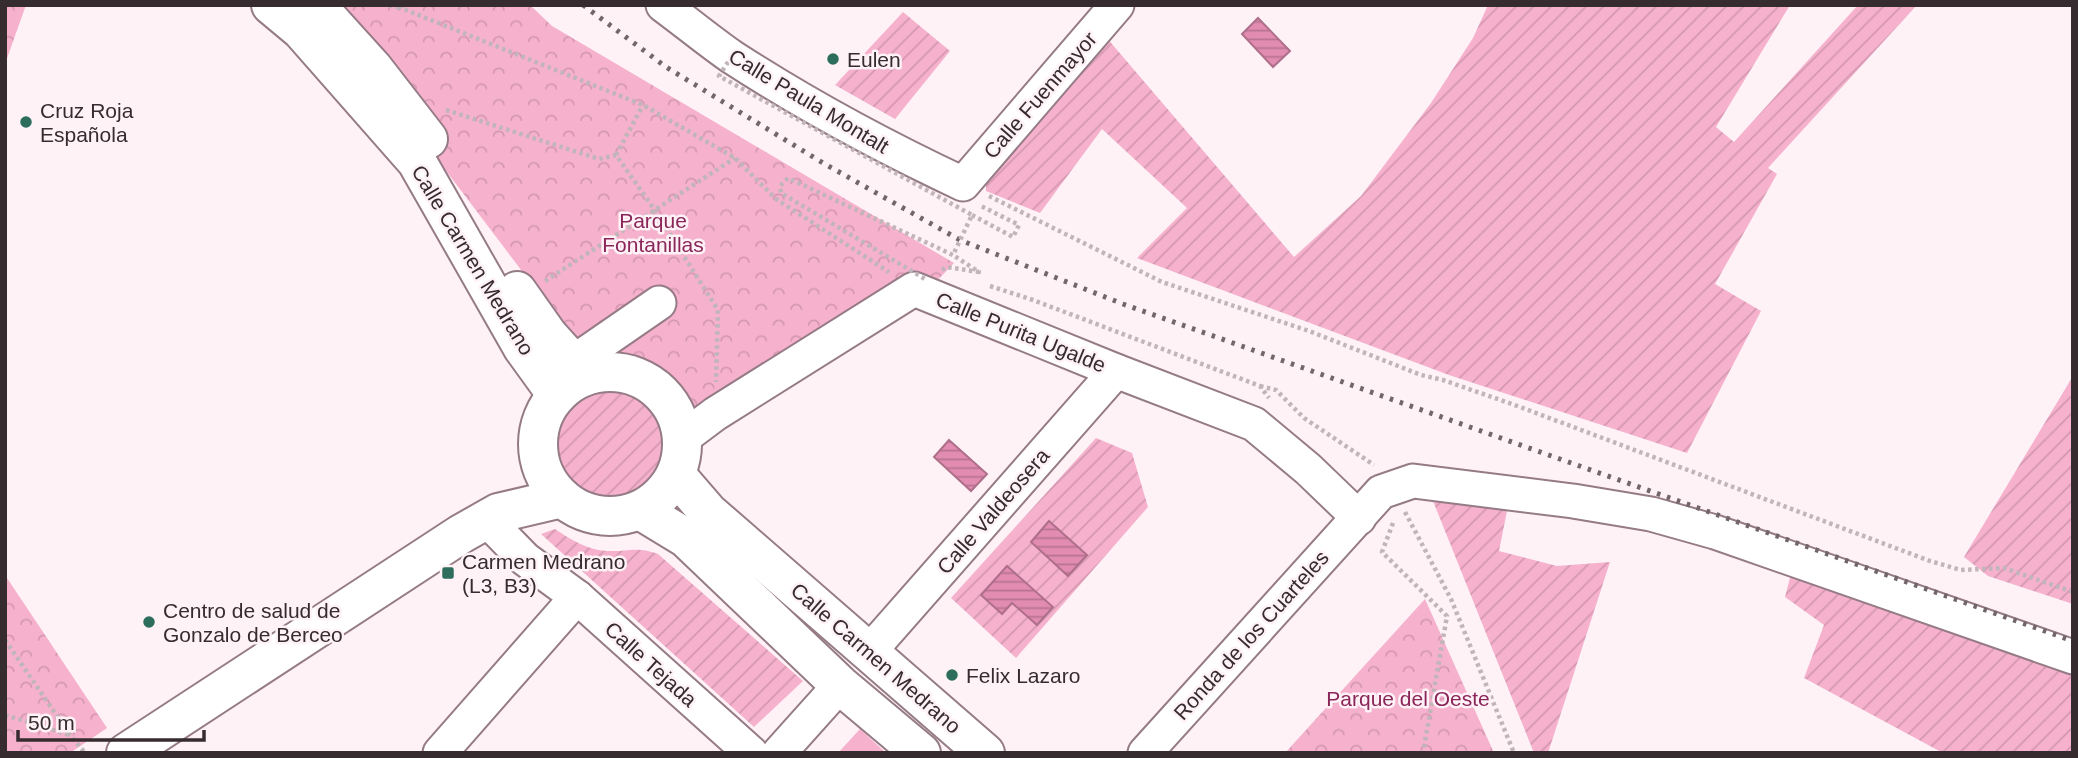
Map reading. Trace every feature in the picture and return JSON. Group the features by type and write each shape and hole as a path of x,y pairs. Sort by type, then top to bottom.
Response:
{"main road":[{"name":"Calle Carmen Medrano","path":"271,5 301,30 417,162 523,348 572,378"},
{"name":"Calle Carmen Medrano","path":"316,5 373,68 438,151 520,297 548,335 572,378"},
{"path":"607,372 629,374 649,383 666,398 677,417 679,457 661,496 640,510 620,516 599,516 579,510 562,498 547,481 540,460 538,437 544,415 572,378 607,372"},
{"path":"493,517 521,489 539,452"},
{"name":"Calle Carmen Medrano","path":"679,457 708,512 985,753"},
{"path":"126,753 461,534 493,517 562,498"},
{"name":"Calle Carmen Medrano","path":"640,510 686,538 840,685 920,753"}],"street":[{"name":"Calle Paula Montalt","path":"663,5 732,56 967,192"},
{"name":"Calle Fuenmayor","path":"967,192 1117,5"},
{"name":"Calle Purita Ugalde","path":"679,457 715,414 919,284 1116,371 1254,424 1308,469 1359,518"},
{"path":"572,378 659,303"},
{"name":"Calle Valdeosera","path":"869,652 1116,371"},
{"path":"1405,492 1413,481 1651,514 1715,532 2073,657"},
{"name":"Ronda de los Cuarteles","path":"1145,753 1381,492 1405,492"},
{"name":"Calle Tejada","path":"493,517 525,559 577,597 751,753"},
{"path":"440,753 577,597"},
{"path":"779,753 840,685"}],"path":[{"path":"389,5 401,7 643,105 735,158 776,199 919,284"},
{"path":"732,56 719,76 1013,237 1019,225 967,192"},
{"path":"436,107 599,159 616,155 643,105"},
{"path":"616,155 718,310 715,414"},
{"path":"520,297 735,158"},
{"path":"919,284 782,193 780,186 788,178 953,255 979,272 947,267"},
{"path":"967,192 1162,282 1309,331 1421,375 1512,404 1930,561 1961,570 2004,568 2073,592"},
{"path":"953,255 972,215"},
{"path":"1260,386 1276,390 1304,418 1405,492 1514,753"},
{"path":"1396,515 1382,552 1447,616 1458,617"},
{"path":"1423,753 1447,616"},
{"path":"5,640 69,735 85,753"},
{"path":"5,715 69,735"}],"green space":[{"path":"5,5 26,5 5,64"},
{"name":"Parque Fontanillas","path":"315,5 530,5 552,26 954,263 930,288 700,417 677,389 629,357 587,357 434,155"},
{"path":"1488,5 1790,5 1716,127 1734,142 1858,5 1917,5 1768,168 1777,174 1715,284 1761,311 1687,453 1449,375 1137,258 1187,208 1102,129 1040,213 986,191 986,179 1106,37 1294,257 1361,196 1431,103 1473,38"},
{"path":"903,12 950,51 895,119 835,85"},
{"path":"2073,376 2073,604 1988,576 1964,557"},
{"path":"610,387 631,392 649,404 661,422 666,443 661,464 649,482 631,494 610,499 589,494 571,482 559,464 554,443 559,422 571,404 589,392"},
{"path":"1096,438 1132,453 1148,507 1016,658 951,598"},
{"path":"1429,491 1509,501 1499,551 1557,566 1610,562 1548,753 1534,753"},
{"path":"555,529 573,541 593,549 638,550 658,554 803,681 754,727 541,534"},
{"path":"1792,570 2073,668 2073,753 1943,753 1804,678 1824,625 1785,597"},
{"path":"5,575 107,728 70,753 5,753"},
{"name":"Parque del Oeste","path":"1425,599 1494,753 1285,753"},
{"path":"860,729 886,753 838,753"}],"shaded area":[{"path":"1258,18 1290,51 1273,67 1242,34"},
{"path":"949,440 987,474 971,491 934,457"},
{"path":"1049,521 1087,555 1068,576 1031,542"},
{"path":"1007,566 1053,607 1037,625 1012,603 1002,614 981,595"}],"railway":[{"path":"583,5 666,67 823,163 960,240 1123,304 2073,641"}],"place":[{"name":"Eulen","path":"833,59"},
{"name":"Cruz Roja Española","path":"26,122"},
{"name":"Carmen Medrano (L3, B3)","path":"448,573"},
{"name":"Centro de salud de Gonzalo de Berceo","path":"149,622"},
{"name":"Felix Lazaro","path":"952,675"}]}
